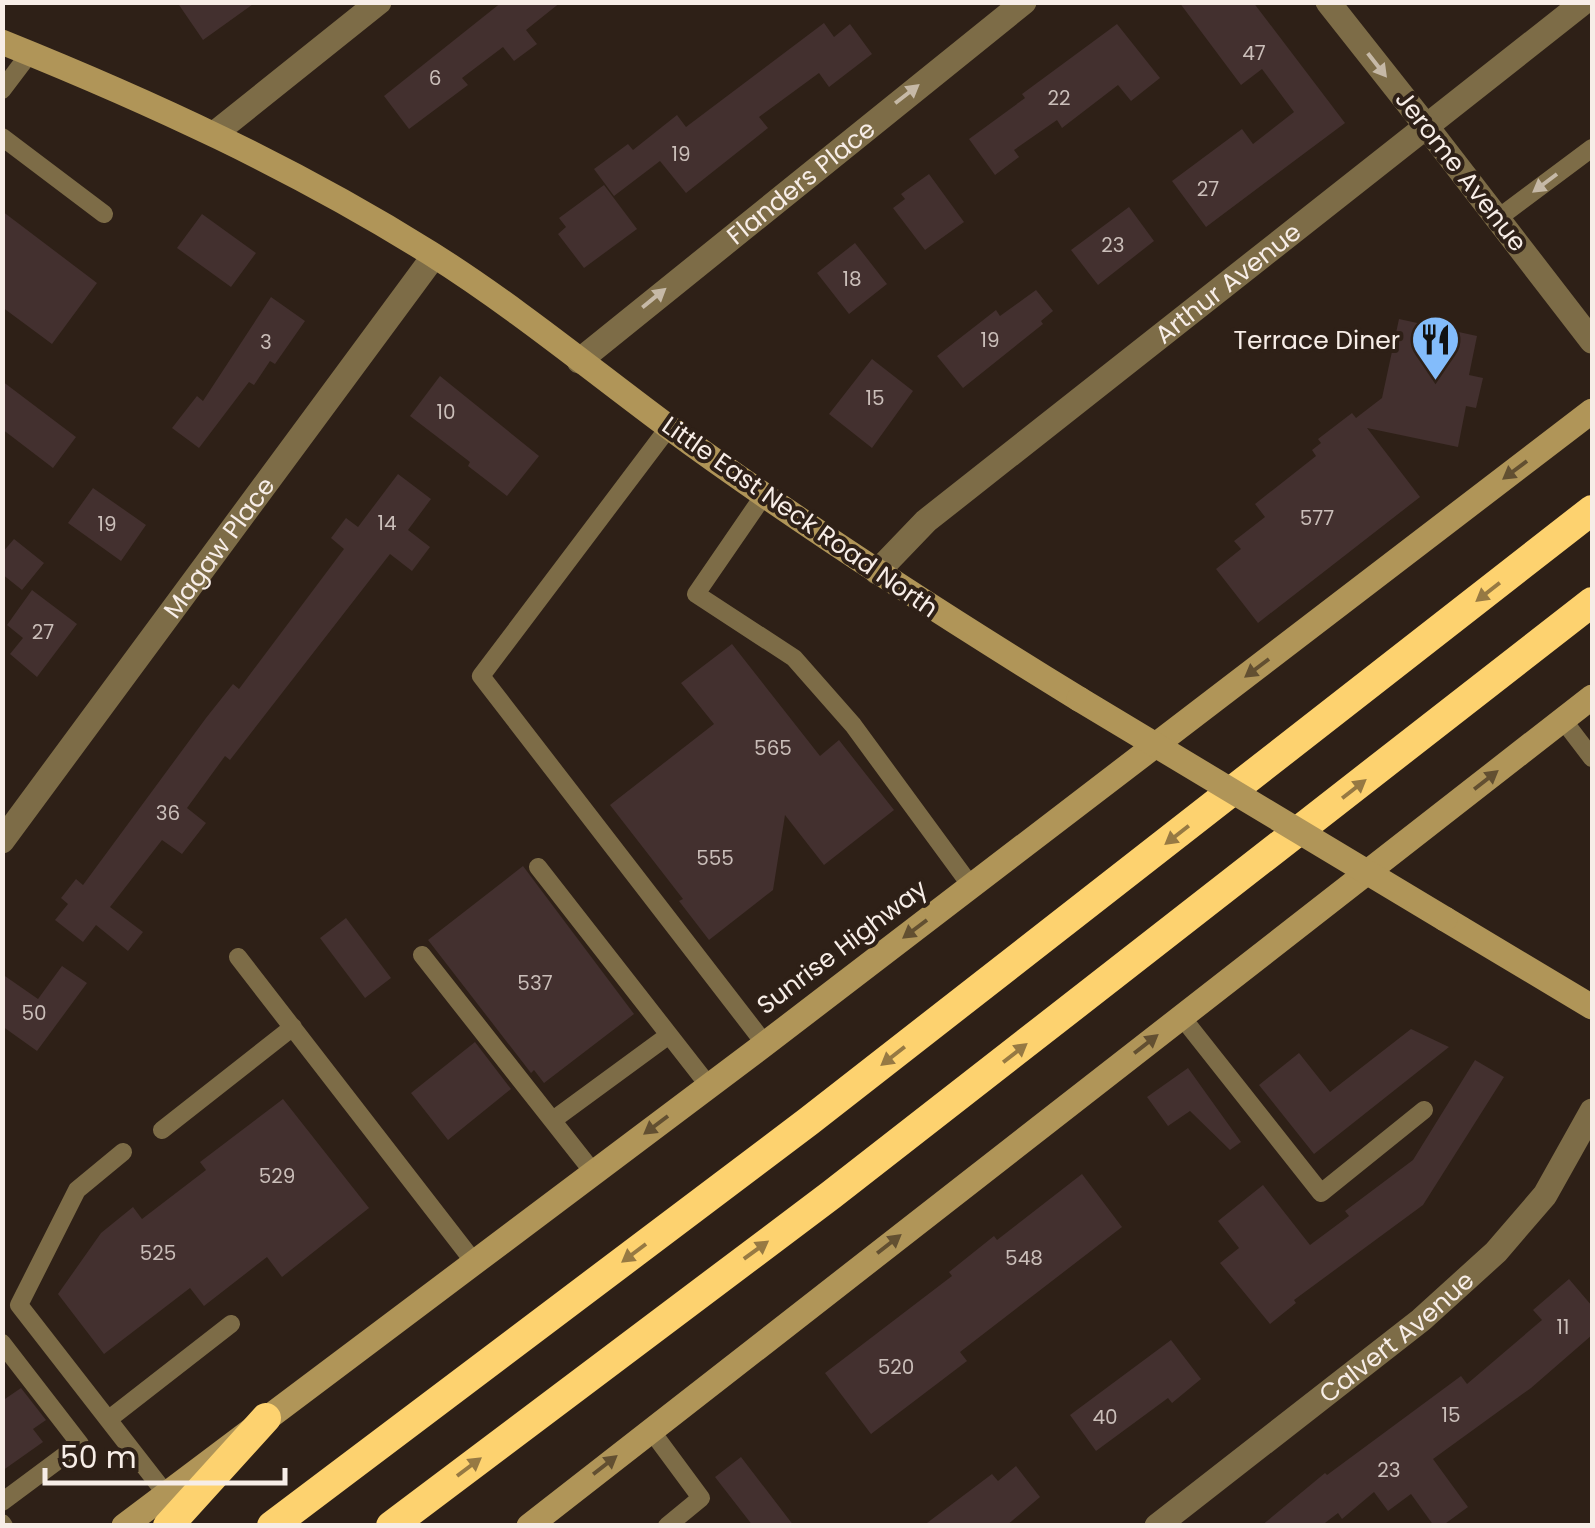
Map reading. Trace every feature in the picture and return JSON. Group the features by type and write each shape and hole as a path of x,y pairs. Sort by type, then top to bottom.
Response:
{"highway":[{"path":"272,1526 810,1121 1592,510"},
{"path":"391,1526 831,1195 1592,602"},
{"path":"168,1526 266,1418"}],"main road":[{"name":"Little East Neck Road North","path":"2,42 214,134 341,200 434,256 877,572 1079,699 1592,1007"},
{"name":"Sunrise Highway","path":"124,1526 766,1044 1592,411"},
{"path":"529,1526 1592,698"}],"street":[{"path":"214,134 378,2"},
{"name":"Flanders Place","path":"579,360 1024,2"},
{"name":"Jerome Avenue","path":"1328,2 1592,341"},
{"name":"Arthur Avenue","path":"877,572 926,520 1584,2"},
{"name":"Magaw Place","path":"2,841 434,256"},
{"name":"Calvert Avenue","path":"1157,1526 1422,1320 1496,1252 1545,1195 1592,1110"}],"lane":[{"path":"2,90 30,53"},
{"path":"2,137 104,214"},
{"path":"1498,219 1592,148"},
{"path":"670,428 481,676 766,1044"},
{"path":"764,495 696,594 794,658 853,725 971,886"},
{"path":"1563,720 1592,758"},
{"path":"538,866 709,1086"},
{"path":"422,954 593,1172"},
{"path":"238,957 474,1262"},
{"path":"1181,1016 1321,1193 1424,1110"},
{"path":"162,1130 293,1027"},
{"path":"552,1120 670,1034"},
{"path":"123,1152 78,1190 19,1305 166,1494"},
{"path":"109,1420 231,1324"},
{"path":"2,1343 80,1444 2,1502"},
{"path":"650,1430 701,1498 668,1526"}],"building":[{"path":"177,2 256,2 203,40"},
{"path":"502,2 561,2 526,30 537,44 514,61 503,47 462,78 468,85 409,129 384,96"},
{"path":"1179,2 1253,2 1345,123 1206,227 1172,181 1242,129 1253,144 1294,112 1262,69 1241,85"},
{"path":"824,23 834,37 850,24 872,54 829,87 819,73 759,117 768,128 686,193 660,161 614,196 594,169 628,144 633,150 677,115 686,127"},
{"path":"1117,24 1160,78 1131,101 1118,85 1062,128 1057,120 1014,150 1019,157 995,175 969,139 1025,98 1022,94"},
{"path":"929,174 964,222 925,250 893,208 905,199 901,194"},
{"path":"604,185 637,229 584,268 558,234 566,227 559,218"},
{"path":"1129,207 1154,241 1098,285 1071,250"},
{"path":"2,211 97,283 52,344 2,307"},
{"path":"202,214 256,253 231,287 177,248"},
{"path":"855,243 887,284 849,314 817,273"},
{"path":"1036,290 1053,311 1041,321 1043,324 963,388 937,356 996,310 1000,316"},
{"path":"271,297 305,321 275,364 270,361 254,385 249,382 199,448 172,428 197,396 203,401"},
{"path":"1399,319 1477,336 1469,375 1483,378 1476,408 1466,406 1458,447 1367,428 1420,497 1258,623 1216,569 1241,549 1234,541 1265,517 1255,504 1316,456 1312,450 1321,443 1318,439 1352,413 1356,418 1382,398"},
{"path":"872,359 913,391 872,448 829,414"},
{"path":"440,376 539,456 507,496 410,416"},
{"path":"2,381 76,437 53,468 2,429"},
{"path":"398,474 431,499 408,530 430,547 412,571 390,554 230,760 225,756 187,808 206,823 182,854 162,840 110,907 143,932 128,951 96,925 83,942 55,920 68,904 61,898 76,879 83,885 206,718 233,684 239,689 344,549 331,538 346,518 358,527"},
{"path":"93,488 146,525 121,561 68,523"},
{"path":"14,539 44,563 22,590 2,574 2,553"},
{"path":"32,590 77,624 37,677 10,654 23,638 7,625"},
{"path":"732,644 820,756 839,740 894,810 824,865 785,815 773,890 709,940 679,901 683,899 610,805 714,724 681,683"},
{"path":"523,866 634,1014 544,1083 534,1070 531,1073 428,940"},
{"path":"346,918 391,978 365,998 320,938"},
{"path":"62,966 87,983 37,1051 2,1026 2,974 38,999"},
{"path":"1411,1029 1449,1047 1314,1154 1259,1085 1299,1053 1330,1092"},
{"path":"475,1042 511,1089 448,1140 411,1093"},
{"path":"1475,1060 1504,1077 1423,1205 1294,1300 1296,1303 1270,1324 1220,1263 1239,1248 1218,1221 1263,1185 1310,1245 1349,1216 1345,1211 1413,1160"},
{"path":"1188,1068 1241,1142 1230,1150 1190,1111 1168,1126 1147,1097"},
{"path":"283,1099 369,1208 282,1277 267,1257 204,1306 190,1288 104,1354 58,1294 101,1233 133,1207 142,1219 206,1170 200,1162"},
{"path":"1082,1174 1122,1227 960,1352 967,1361 871,1434 825,1373 952,1276 949,1272 994,1236 997,1240"},
{"path":"1569,1279 1592,1306 1592,1335 1531,1388 1433,1459 1468,1507 1442,1526 1434,1526 1411,1494 1388,1511 1374,1492 1342,1519 1338,1513 1321,1526 1261,1526 1325,1473 1461,1376 1467,1384 1542,1320 1533,1310"},
{"path":"1171,1340 1201,1379 1172,1403 1168,1398 1096,1451 1070,1415"},
{"path":"21,1388 46,1420 33,1429 43,1442 2,1471 2,1401"},
{"path":"741,1457 794,1526 753,1526 715,1477"},
{"path":"1016,1466 1040,1497 1006,1526 923,1526 992,1474 998,1481"}],"place":[{"name":"Terrace Diner","path":"1435,382"}]}
